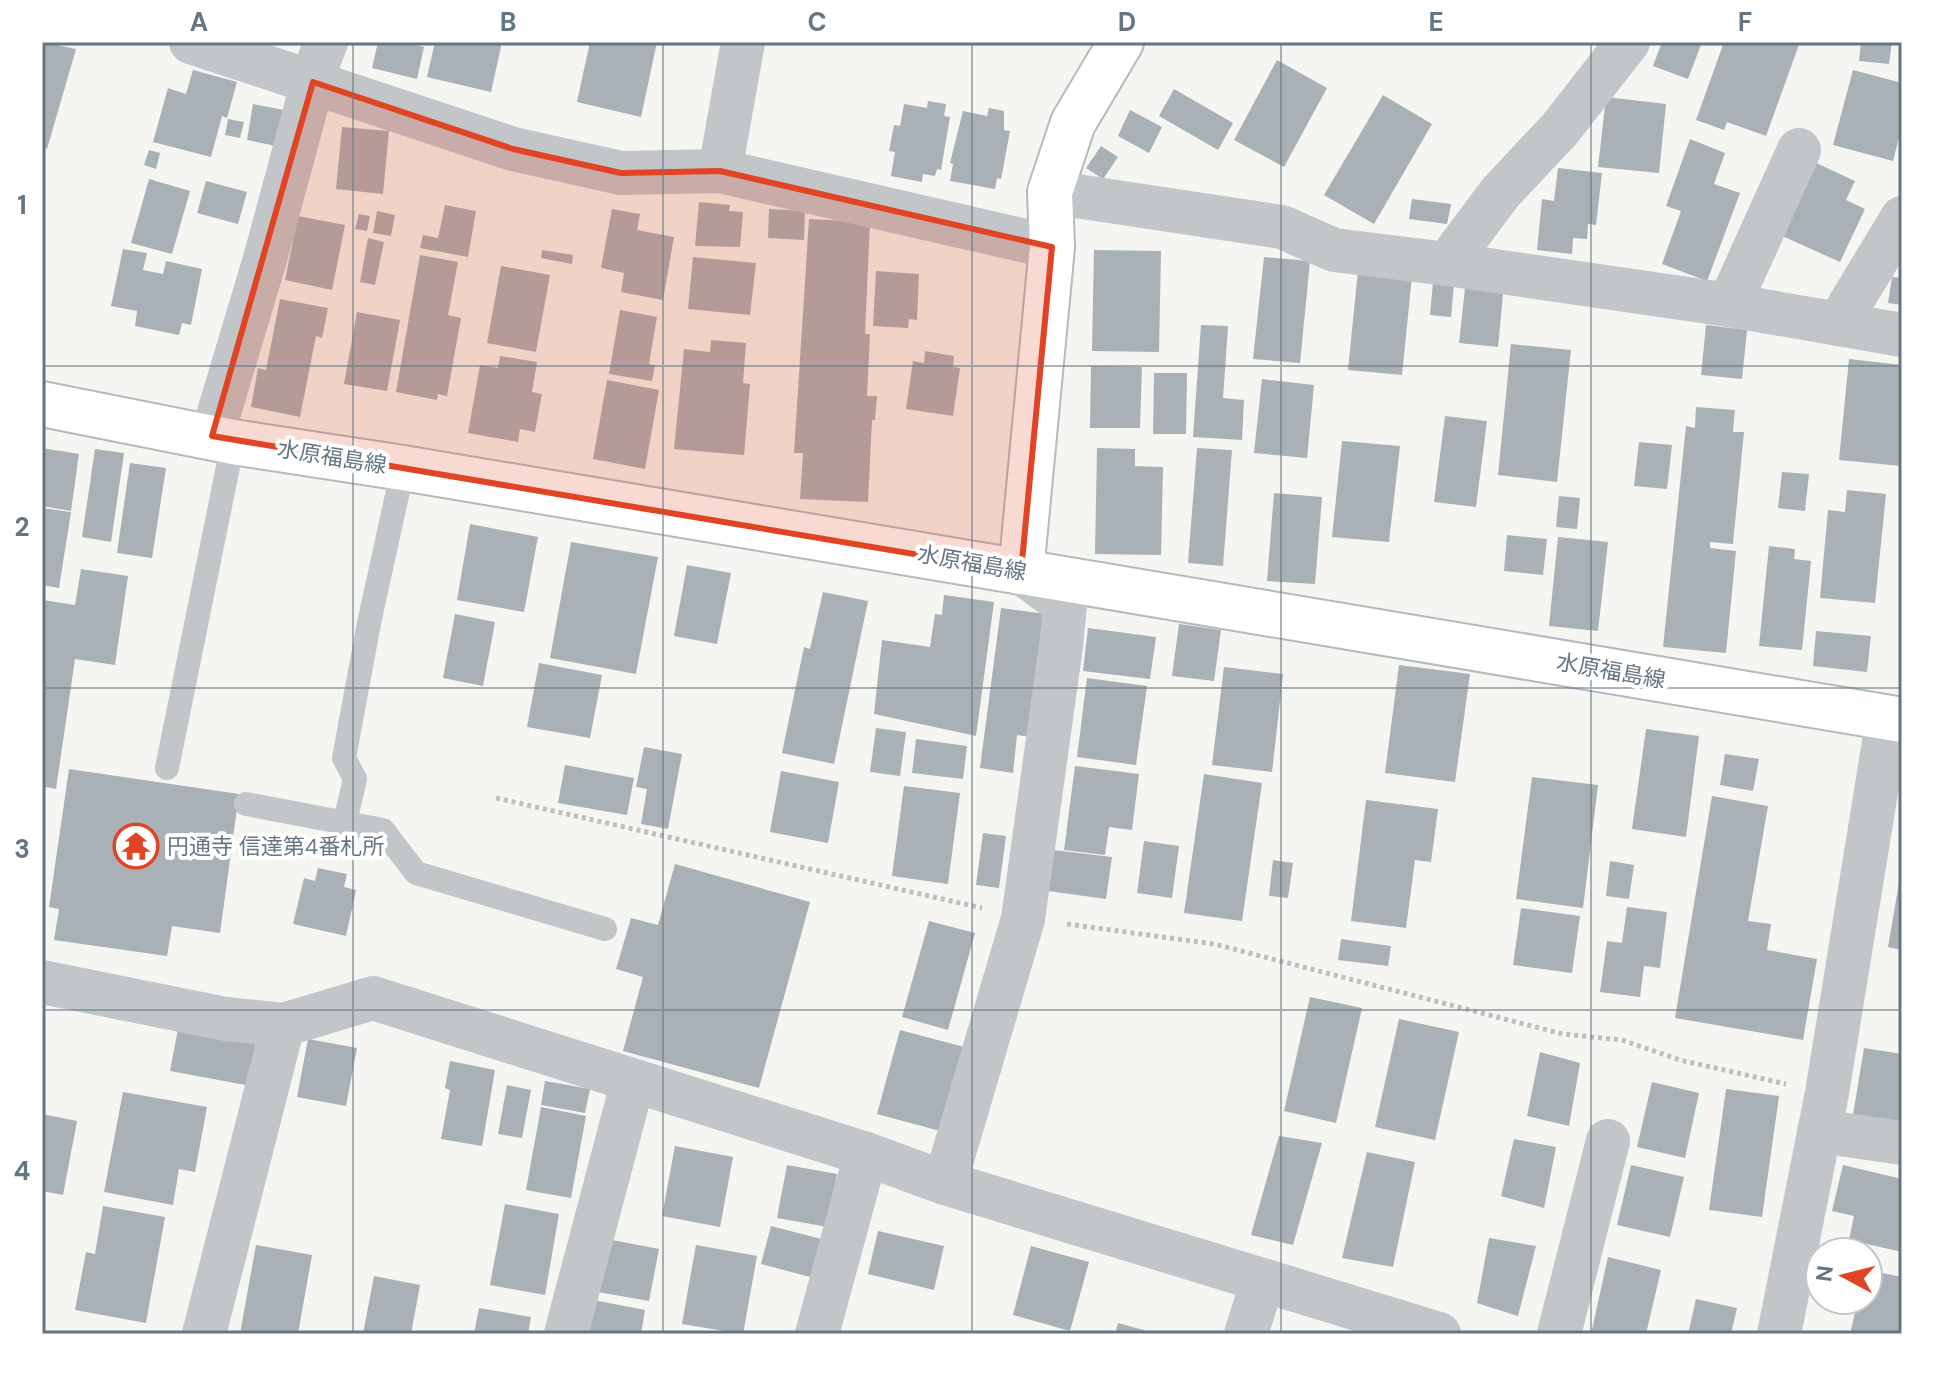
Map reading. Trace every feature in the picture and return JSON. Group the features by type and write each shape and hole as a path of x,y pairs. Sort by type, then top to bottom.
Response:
{"main road":[{"path":"1021,572 1052,247 1050,192 1073,123 1121,42"},
{"name":"水原福島線","path":"42,404 222,439 1895,719"}],"street":[{"path":"191,42 320,62 513,149 621,173 720,171 1052,247"},
{"path":"720,171 743,42"},
{"path":"1447,264 1500,193 1560,129 1628,42"},
{"path":"222,439 265,259 320,62"},
{"path":"1729,305 1799,150"},
{"path":"1050,192 1282,227 1334,250 1729,305 1902,335"},
{"path":"1838,324 1902,218"},
{"path":"945,1183 1023,919 1065,605 1021,572"},
{"path":"1779,1334 1895,719"},
{"path":"42,982 226,1019 283,1025 373,998 866,1154 945,1183 1439,1334"},
{"path":"204,1334 283,1025"},
{"path":"566,1334 633,1081"},
{"path":"1823,1112 1902,1143"},
{"path":"1559,1334 1608,1141"},
{"path":"817,1334 866,1154"},
{"path":"1246,1334 1263,1280"}],"lane":[{"path":"167,768 222,439"},
{"path":"345,822 355,779 344,758 369,623 403,468"},
{"path":"246,804 383,830 416,873 605,929"}],"path":[{"path":"496,798 1023,919 1214,944 1563,1034 1622,1040 1823,1112"}],"highlighted area":[{"path":"313,82 513,149 621,173 720,171 1052,247 1021,572 212,436"}],"building":[{"path":"42,42 76,49 47,149 42,147"},
{"path":"378,42 417,42 416,45 424,47 417,79 372,68"},
{"path":"435,42 502,42 491,92 427,77"},
{"path":"590,42 657,42 641,117 577,102"},
{"path":"1662,42 1702,42 1688,79 1653,66"},
{"path":"1724,42 1800,42 1766,136 1727,122 1724,130 1696,120"},
{"path":"1861,42 1892,42 1889,64 1859,61"},
{"path":"1277,60 1327,88 1284,167 1234,140"},
{"path":"193,70 237,82 227,118 222,116 211,157 153,142 168,88 186,94"},
{"path":"1853,70 1902,83 1902,126 1893,161 1833,145"},
{"path":"1174,89 1233,123 1218,150 1159,116"},
{"path":"1383,95 1432,124 1374,224 1324,195"},
{"path":"1606,97 1666,104 1659,173 1598,167"},
{"path":"928,101 946,104 944,116 950,117 941,170 937,169 935,176 923,174 922,182 891,176 895,152 889,151 894,125 900,126 904,104 927,108"},
{"path":"253,104 284,110 276,146 247,140"},
{"path":"989,108 1004,111 1004,130 1010,131 1001,179 997,178 995,189 950,181 953,164 950,163 963,111 987,116"},
{"path":"1130,110 1162,127 1149,153 1118,136"},
{"path":"228,119 244,122 240,138 225,135"},
{"path":"342,127 389,131 383,194 336,189"},
{"path":"1690,139 1725,153 1714,184 1740,193 1707,281 1662,264 1681,211 1666,206"},
{"path":"1101,146 1118,157 1103,179 1086,168"},
{"path":"149,150 160,153 156,169 144,165"},
{"path":"1814,162 1855,181 1846,200 1865,209 1840,262 1780,235"},
{"path":"1558,168 1602,173 1596,225 1588,224 1587,239 1573,238 1572,254 1537,250 1542,199 1554,201"},
{"path":"149,179 190,191 172,254 131,243"},
{"path":"206,181 247,192 238,224 197,213"},
{"path":"1412,199 1451,204 1447,224 1409,219"},
{"path":"699,202 730,205 729,211 743,212 740,247 695,246"},
{"path":"445,205 476,211 468,257 420,248 423,235 438,238"},
{"path":"612,209 640,214 637,230 674,237 663,300 621,292 624,273 601,268"},
{"path":"769,209 805,211 804,240 768,238"},
{"path":"377,211 395,215 391,236 373,233"},
{"path":"359,214 370,216 367,231 355,229"},
{"path":"298,216 345,225 332,290 285,280"},
{"path":"809,219 870,222 865,334 870,334 867,396 877,396 875,420 872,420 868,502 800,499 803,453 794,453"},
{"path":"368,238 384,242 375,285 360,282"},
{"path":"123,249 147,253 143,270 163,274 166,261 202,269 191,325 182,323 179,335 135,326 137,311 111,306"},
{"path":"542,250 573,255 572,264 541,258"},
{"path":"1094,250 1161,251 1159,352 1092,351"},
{"path":"420,255 458,262 448,315 461,318 447,396 438,394 437,400 396,392"},
{"path":"693,257 756,263 750,315 688,309"},
{"path":"1264,257 1310,261 1300,363 1253,359"},
{"path":"501,266 550,275 536,352 487,343"},
{"path":"1358,270 1412,276 1402,375 1348,370"},
{"path":"876,271 919,274 917,320 909,319 908,328 873,326"},
{"path":"1892,277 1902,278 1902,305 1888,303"},
{"path":"1466,279 1504,284 1498,347 1459,343"},
{"path":"1433,282 1454,284 1451,317 1430,315"},
{"path":"280,299 328,308 322,338 316,336 300,417 251,407 258,368 266,370"},
{"path":"620,310 657,317 649,364 655,365 652,381 609,374"},
{"path":"357,312 400,320 387,391 344,384"},
{"path":"1201,325 1228,326 1223,398 1244,400 1242,440 1193,437"},
{"path":"1706,325 1747,330 1742,379 1701,375"},
{"path":"711,340 746,343 743,383 750,384 744,455 674,449 684,349 710,352"},
{"path":"1511,344 1571,350 1557,482 1498,475"},
{"path":"925,351 954,356 953,367 960,368 953,416 906,409 913,361 924,363"},
{"path":"500,356 537,362 532,392 542,394 535,432 520,429 518,442 468,433 480,365 498,368"},
{"path":"1849,359 1902,365 1902,466 1839,460"},
{"path":"1091,366 1142,367 1140,428 1090,428"},
{"path":"1154,373 1187,373 1186,434 1153,434"},
{"path":"1262,379 1314,385 1307,458 1254,453"},
{"path":"607,380 659,390 645,469 593,459"},
{"path":"1696,407 1735,410 1733,432 1744,432 1733,544 1710,542 1710,548 1736,551 1726,653 1663,647 1686,426 1695,428"},
{"path":"1445,416 1487,421 1476,507 1434,502"},
{"path":"1342,441 1400,446 1389,542 1332,537"},
{"path":"1639,442 1672,445 1667,489 1634,486"},
{"path":"42,448 79,454 71,511 42,506"},
{"path":"1097,448 1135,449 1135,466 1163,467 1161,555 1095,554"},
{"path":"1197,448 1232,450 1223,566 1188,563"},
{"path":"95,449 124,453 111,542 82,537"},
{"path":"130,463 166,468 152,558 117,553"},
{"path":"1782,472 1809,474 1805,511 1778,508"},
{"path":"1847,490 1886,494 1875,603 1820,598 1828,510 1845,512"},
{"path":"1274,493 1322,497 1315,584 1267,581"},
{"path":"1559,496 1580,498 1577,529 1556,527"},
{"path":"42,508 71,512 59,588 42,585"},
{"path":"470,524 538,537 524,612 457,600"},
{"path":"1507,535 1547,539 1543,575 1504,571"},
{"path":"1558,537 1608,542 1598,631 1549,626"},
{"path":"571,542 658,557 636,674 550,658"},
{"path":"1769,546 1795,549 1794,559 1811,561 1802,650 1759,646"},
{"path":"687,565 731,573 717,644 674,636"},
{"path":"81,569 128,576 115,665 75,659 56,789 46,787 42,804 43,600 75,605"},
{"path":"823,592 868,601 834,764 782,753 804,647 810,649"},
{"path":"944,595 994,602 976,736 874,714 882,640 930,647 935,614 942,615"},
{"path":"1001,608 1053,615 1036,738 1017,735 1013,773 980,768"},
{"path":"455,614 495,622 483,686 443,678"},
{"path":"1179,624 1221,630 1214,681 1172,676"},
{"path":"1088,628 1156,637 1150,679 1083,671"},
{"path":"1816,631 1871,636 1867,672 1813,666"},
{"path":"539,663 602,675 590,738 527,727"},
{"path":"1399,665 1470,674 1455,782 1385,773"},
{"path":"1224,667 1283,674 1272,772 1212,765"},
{"path":"1087,678 1147,686 1136,765 1077,757"},
{"path":"876,728 906,732 900,776 870,772"},
{"path":"1646,729 1699,736 1686,837 1632,829"},
{"path":"916,739 967,746 963,779 912,773"},
{"path":"644,747 682,754 668,829 641,824 647,789 636,787"},
{"path":"1725,754 1759,759 1753,791 1720,785"},
{"path":"565,765 634,778 627,815 558,803"},
{"path":"1075,766 1139,774 1132,830 1109,827 1105,855 1064,850"},
{"path":"69,769 239,794 220,933 172,926 167,956 54,940 59,909 49,907"},
{"path":"781,771 839,782 828,843 770,832"},
{"path":"1204,774 1262,783 1242,921 1184,913"},
{"path":"1532,777 1598,785 1583,908 1516,899"},
{"path":"904,786 960,793 948,884 892,876"},
{"path":"1712,796 1768,806 1748,921 1771,924 1767,950 1817,959 1803,1040 1675,1018"},
{"path":"1366,800 1438,809 1431,862 1415,860 1406,928 1351,921"},
{"path":"983,833 1006,836 999,888 976,885"},
{"path":"1144,841 1179,846 1172,898 1137,893"},
{"path":"1053,850 1112,857 1106,899 1048,891"},
{"path":"1273,860 1293,863 1288,898 1269,896"},
{"path":"1610,861 1634,865 1629,899 1606,896"},
{"path":"675,864 810,902 759,1088 623,1051 643,977 616,969 631,918 658,925"},
{"path":"318,868 347,874 344,887 356,890 346,936 293,924 304,878 315,881"},
{"path":"1902,877 1902,950 1888,947"},
{"path":"1627,907 1667,912 1660,968 1644,966 1640,997 1600,992 1607,941 1622,943"},
{"path":"1521,908 1580,916 1572,973 1513,965"},
{"path":"929,921 975,933 948,1030 902,1017"},
{"path":"1341,939 1391,946 1388,966 1338,960"},
{"path":"1310,997 1362,1008 1336,1123 1284,1111"},
{"path":"1399,1019 1459,1032 1435,1140 1375,1127"},
{"path":"178,1029 259,1044 251,1086 170,1071"},
{"path":"900,1030 964,1047 940,1131 877,1114"},
{"path":"308,1039 357,1048 346,1106 297,1097"},
{"path":"1864,1048 1902,1054 1902,1124 1853,1115"},
{"path":"1540,1052 1580,1063 1569,1126 1527,1116"},
{"path":"450,1061 495,1070 482,1146 441,1139 450,1090 445,1088"},
{"path":"545,1081 590,1089 585,1113 541,1105"},
{"path":"1652,1082 1699,1093 1685,1158 1637,1147"},
{"path":"507,1085 531,1090 522,1138 498,1134"},
{"path":"1726,1089 1779,1096 1762,1217 1709,1210"},
{"path":"123,1092 207,1107 195,1172 179,1169 173,1205 104,1192"},
{"path":"541,1107 586,1116 571,1198 526,1190"},
{"path":"42,1114 77,1121 63,1195 42,1191"},
{"path":"1279,1136 1322,1143 1293,1245 1251,1235"},
{"path":"1514,1139 1556,1147 1544,1208 1501,1196"},
{"path":"675,1146 733,1157 720,1227 662,1216"},
{"path":"1367,1152 1415,1162 1393,1267 1342,1258"},
{"path":"787,1165 837,1174 828,1227 777,1218"},
{"path":"1631,1165 1684,1177 1670,1237 1617,1225"},
{"path":"1843,1165 1902,1179 1902,1252 1884,1248 1884,1236 1850,1236 1854,1216 1832,1211"},
{"path":"505,1204 559,1214 545,1295 490,1285"},
{"path":"103,1206 165,1217 146,1323 75,1310 86,1252 95,1254"},
{"path":"771,1226 829,1241 818,1279 761,1264"},
{"path":"878,1231 944,1246 934,1290 868,1274"},
{"path":"1489,1238 1536,1246 1518,1316 1477,1303"},
{"path":"607,1239 659,1249 649,1301 598,1292"},
{"path":"256,1245 312,1255 298,1334 240,1334"},
{"path":"696,1245 757,1256 743,1334 682,1324"},
{"path":"1031,1246 1089,1262 1070,1331 1013,1315"},
{"path":"1608,1257 1661,1270 1646,1334 1591,1334"},
{"path":"1884,1273 1902,1277 1902,1334 1850,1334 1854,1316 1884,1316"},
{"path":"374,1276 420,1285 411,1334 363,1334"},
{"path":"1696,1299 1737,1308 1731,1334 1688,1334"},
{"path":"593,1300 645,1310 641,1334 586,1334"},
{"path":"479,1308 531,1317 528,1334 474,1334"},
{"path":"1118,1323 1154,1333 1154,1334 1115,1334"}],"place":[{"name":"円通寺 信達第4番札所","path":"136,846"}]}
